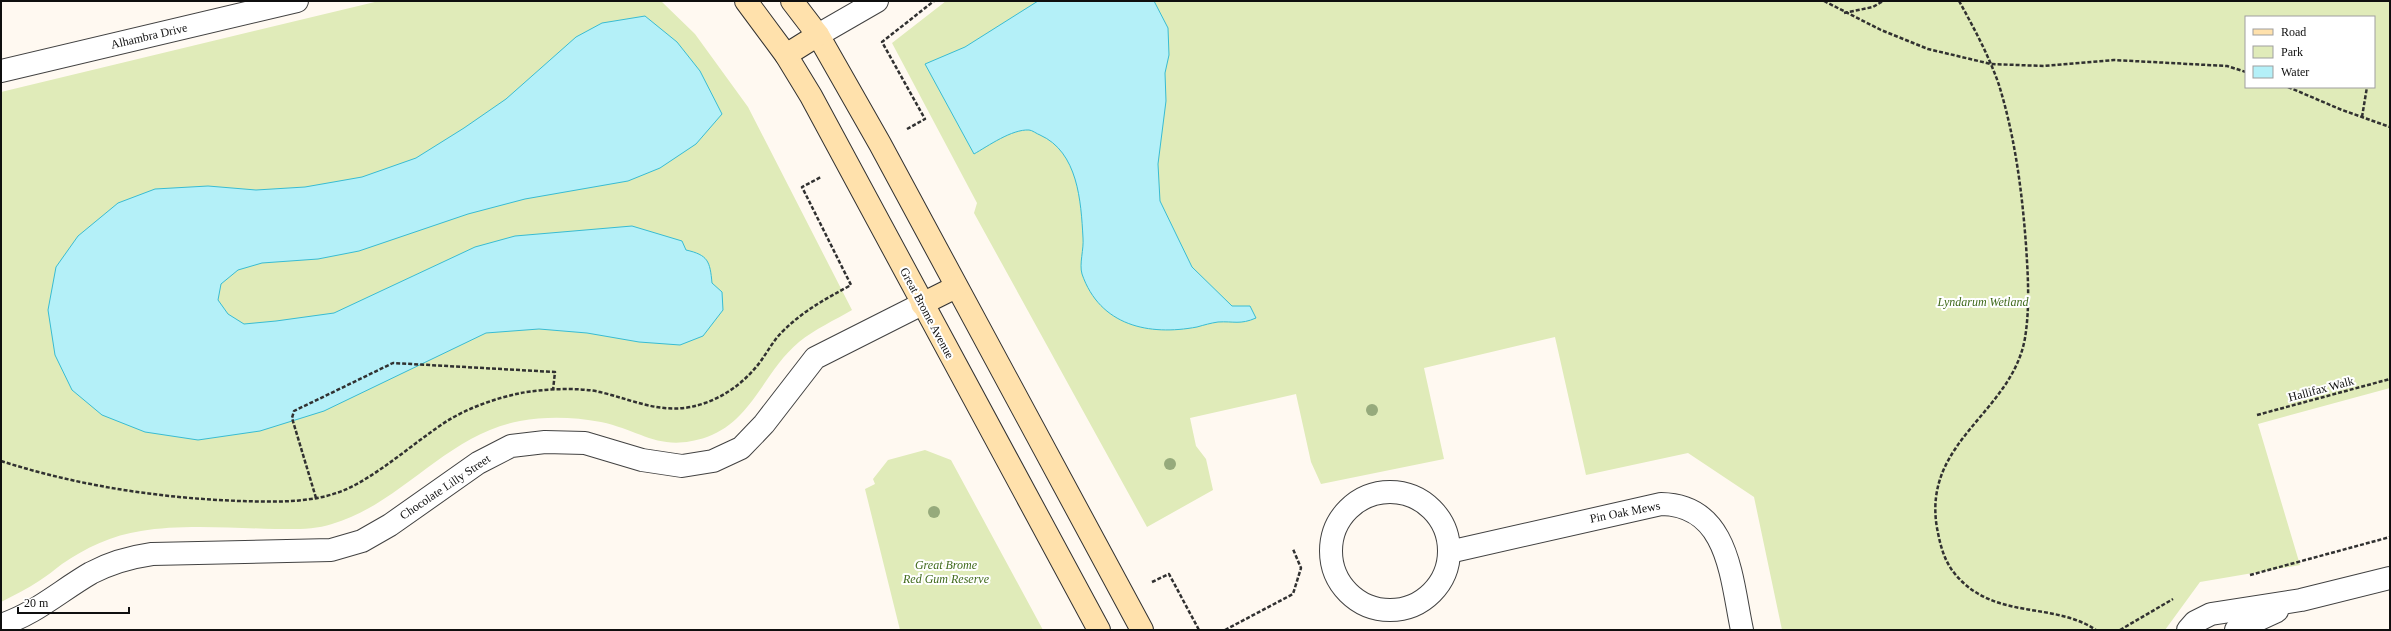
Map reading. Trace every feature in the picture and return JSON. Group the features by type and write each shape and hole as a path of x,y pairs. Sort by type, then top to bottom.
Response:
{"street":[{"name":"Alhambra Drive","path":"1,71 297,1"},
{"name":"Great Brome Avenue","path":"746,1 786,55 846,162 1099,630"},
{"path":"792,1 818,35 880,144 1142,630"},
{"path":"786,55 877,1"},
{"path":"922,304 956,287"},
{"name":"Chocolate Lilly Street","path":"1,625 31,613 91,573 134,557 160,554 331,550 362,541 390,525 478,463 511,446 545,442 585,443 642,460 682,466 713,461 741,448 764,424 815,358 922,304"},
{"path":"1383,492 1403,493 1422,500 1437,514 1446,532 1449,552 1446,571 1436,587 1423,600 1405,608 1386,609 1363,602 1352,596 1339,582 1332,564 1331,545 1336,527 1343,516 1363,498 1383,492"},
{"name":"Pin Oak Mews","path":"1449,552 1661,504 1678,504 1698,513 1712,526 1720,540 1727,558 1742,630"},
{"path":"2188,630 2195,622 2211,614 2301,600 2390,578"},
{"path":"2236,630 2301,600"}],"path":[{"path":"880,144 925,119 882,42 934,1"},
{"path":"1824,1 1844,13 1928,49 1991,64 2044,66 2114,60 2227,66 2245,72"},
{"path":"1844,13 1873,7 1883,1"},
{"path":"1959,1 1991,64 1999,86 2017,161 2023,205 2028,275 2028,314 2025,339 2019,362 2004,386 1952,452 1940,478 1934,495 1935,518 1940,548 1954,574 1977,593 1999,604 2068,618 2096,630"},
{"path":"2290,88 2390,127"},
{"path":"2362,117 2368,88"},
{"path":"1,461 77,482 136,492 204,500 271,502 316,498 337,493 372,476 449,420 481,405 521,393 553,390 598,392 633,403 669,410 704,404 732,390 757,366 780,335 805,310 851,285 802,187 846,162"},
{"path":"316,498 312,480 292,418 294,411 393,363 555,372 553,390"},
{"name":"Hallifax Walk","path":"2257,415 2390,379"},
{"path":"1225,630 1293,594 1301,568 1293,549"},
{"path":"1123,596 1169,574 1199,630"}],"green space":[{"path":"379,1 661,1 695,34 748,107 852,310 818,329 799,342 776,367 747,407 736,419 723,429 707,437 677,443 664,442 616,426 591,420 550,418 520,421 494,428 470,440 447,454 380,501 357,514 332,524 304,529 190,527 156,529 131,533 110,539 80,553 34,584 1,602 1,92"},
{"name":"Lyndarum Wetland","path":"946,1 2390,1 2390,388 2258,424 2300,565 2200,582 2165,630 1782,630 1754,497 1688,453 1586,475 1555,337 1424,368 1444,459 1321,484 1311,462 1296,394 1190,418 1196,446 1206,459 1213,490 1147,527 974,213 977,203 892,43"},
{"name":"Great Brome Red Gum Reserve","path":"925,450 951,460 1043,630 900,630 865,489 875,484 873,479 888,460"}],"water":[{"path":"1038,1 1154,1 1168,28 1169,55 1165,73 1166,101 1158,164 1160,201 1192,267 1232,306 1250,306 1256,318 1241,322 1218,322 1197,327 1161,330 1144,328 1128,323 1114,316 1101,305 1090,292 1082,274 1081,266 1083,238 1079,194 1070,165 1062,153 1053,143 1040,135 1029,130 1022,130 1008,135 974,154 925,64 965,47"},
{"path":"645,16 677,42 700,71 722,114 696,144 660,168 628,181 525,199 468,214 359,251 318,259 262,263 238,270 221,284 218,300 228,314 244,324 334,313 475,247 515,236 632,226 682,241 686,250 699,254 709,264 712,283 722,292 723,310 703,336 680,345 639,342 587,333 539,329 486,333 324,411 260,431 198,440 145,432 102,415 72,390 55,355 48,310 56,267 78,236 118,203 155,189 208,186 256,190 305,187 362,177 416,158 464,128 506,99 576,37 602,23"}]}
